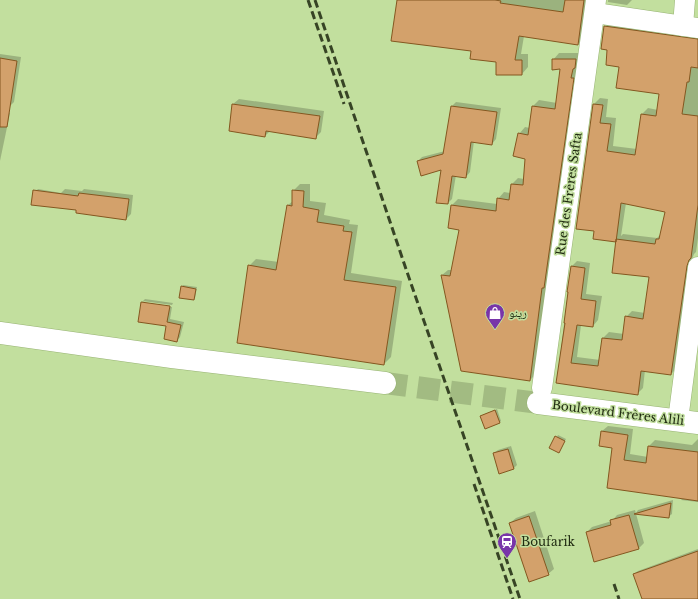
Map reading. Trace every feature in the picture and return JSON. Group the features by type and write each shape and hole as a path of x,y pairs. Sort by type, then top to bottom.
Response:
{"main road":[{"path":"0,333 172,357 385,383"},
{"name":"Boulevard Frères Alili","path":"540,395 688,422"}],"street":[{"path":"595,6 690,27 686,0"},
{"name":"Rue des Frères Safta","path":"540,395 595,6"},
{"path":"688,422 698,267"}],"building":[{"path":"397,0 495,0 501,1 500,3 563,12 565,0 584,0 578,45 519,36 515,60 522,60 522,75 496,75 496,62 470,59 471,51 391,41"},
{"path":"604,26 698,39 698,68 691,67 682,114 698,116 698,205 691,258 687,266 671,375 641,371 638,395 556,383 565,323 567,292 571,266 585,268 581,299 596,301 593,327 577,325 571,363 598,366 602,338 622,340 625,316 643,319 649,277 612,273 616,242 593,239 594,231 576,229 593,104 603,105 600,123 611,124 607,151 635,155 641,114 656,116 659,94 616,88 619,67 606,65 607,50 601,49","holes":["621,203 665,212 659,239 656,239 655,244 616,239"]},
{"path":"0,58 17,61 7,127 0,127"},
{"path":"552,59 576,59 575,68 573,69 571,78 574,78 544,288 542,288 530,381 461,371 441,275 450,276 459,230 448,228 451,205 496,211 497,198 509,200 511,184 523,185 525,159 513,156 518,133 528,135 532,106 555,109 560,69 552,70"},
{"path":"232,104 320,116 316,139 266,131 265,137 229,131"},
{"path":"451,106 497,112 492,145 471,142 466,178 452,176 448,204 436,203 441,170 421,176 417,161 443,154"},
{"path":"33,190 78,196 79,193 129,199 126,220 76,213 76,210 31,205"},
{"path":"292,190 304,191 303,207 319,210 317,222 344,226 343,231 352,232 344,280 396,287 384,365 237,343 248,265 276,270 287,205 292,206"},
{"path":"181,286 196,289 194,300 179,298"},
{"path":"141,302 170,306 167,322 181,325 177,342 164,339 166,326 138,322"},
{"path":"495,410 500,423 485,429 480,416"},
{"path":"601,431 628,435 624,460 646,463 648,446 698,452 698,501 607,488 612,448 599,446"},
{"path":"555,436 565,441 559,453 549,448"},
{"path":"508,449 514,469 499,474 493,453"},
{"path":"671,503 669,518 634,514"},
{"path":"629,515 639,549 594,562 586,532 611,525 610,520"},
{"path":"529,516 549,575 529,582 509,523"},
{"path":"698,551 698,599 642,599 633,574"}],"tunnel":[{"path":"385,383 538,403"}],"railway":[{"path":"308,0 344,104"},
{"path":"315,0 520,599"},
{"path":"474,484 513,599"},
{"path":"614,584 619,599"}],"place":[{"name":"رينو","path":"495,330"},
{"name":"Boufarik","path":"507,559"}]}
